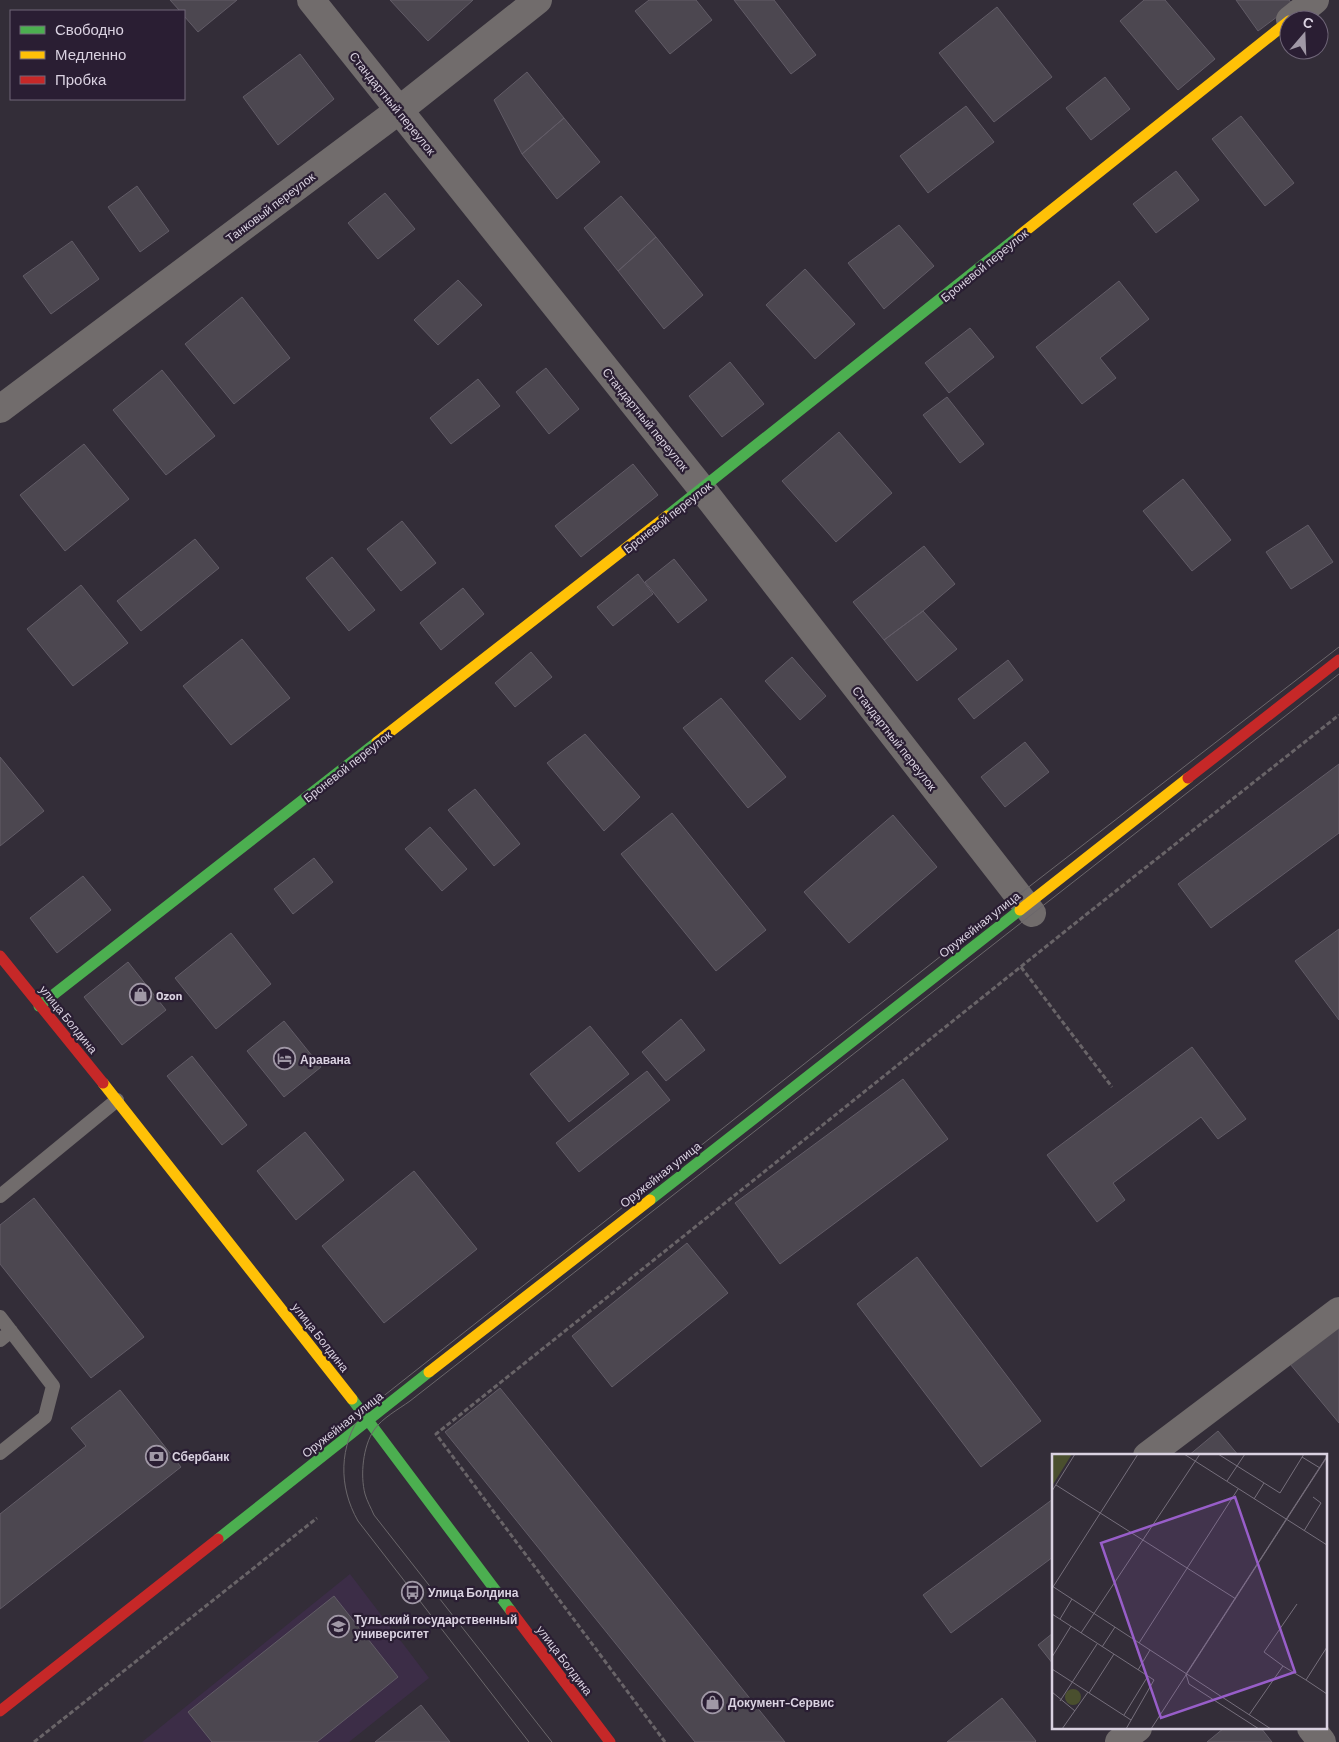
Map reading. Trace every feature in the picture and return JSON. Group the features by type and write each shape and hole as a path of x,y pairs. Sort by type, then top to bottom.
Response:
{"street":[{"name":"Стандартный переулок","path":"311,0 702,489 1028,909"},
{"name":"Танковый переулок","path":"0,409 398,111 538,0"},
{"name":"Броневой переулок","path":"1304,10 1316,0"},
{"name":"Броневой переулок","path":"39,1006 702,489 1279,30"},
{"name":"Оружейная улица","path":"0,1711 368,1421 1028,909 1339,660"},
{"name":"улица Болдина","path":"0,956 117,1100 368,1421 610,1742"},
{"path":"1150,1454 1339,1311"},
{"path":"1120,1742 1135,1730"},
{"path":"1312,1730 1322,1742"}],"lane":[{"path":"0,1196 117,1100"},
{"path":"0,1317 53,1386 44,1417 0,1453"},
{"path":"0,1340 11,1331"}],"path":[{"path":"666,1742 436,1434 1339,715"},
{"path":"1021,967 1112,1087"},
{"path":"34,1742 317,1518"}],"shaded area":[{"name":"Тульский государственный университет","path":"350,1574 429,1678 349,1742 142,1742"}],"building":[{"path":"170,0 237,0 198,32 185,17 185,10 179,10"},
{"path":"390,0 473,0 428,41"},
{"path":"649,0 696,0 712,20 670,54 635,11"},
{"path":"734,0 774,0 816,55 791,74"},
{"path":"1144,0 1165,0 1215,59 1178,90 1120,21"},
{"path":"1236,0 1289,0 1293,5 1286,10 1279,10 1279,15 1258,31"},
{"path":"997,7 1052,77 994,122 939,53"},
{"path":"300,54 334,99 278,145 243,97"},
{"path":"527,72 564,118 522,154 494,100"},
{"path":"1105,77 1130,109 1091,140 1066,108"},
{"path":"966,106 994,142 928,193 900,156"},
{"path":"1241,116 1294,183 1265,206 1212,139"},
{"path":"564,118 600,162 557,199 522,154"},
{"path":"1176,171 1199,200 1156,233 1133,204"},
{"path":"137,186 169,231 140,252 108,207"},
{"path":"385,193 415,229 378,259 348,223"},
{"path":"621,196 656,237 618,271 584,228"},
{"path":"899,225 934,266 884,309 848,263"},
{"path":"656,237 703,295 664,329 618,271"},
{"path":"72,241 99,279 51,314 23,276"},
{"path":"805,269 855,324 815,359 766,305"},
{"path":"458,280 482,305 438,345 414,320"},
{"path":"1119,281 1149,319 1100,358 1116,378 1082,404 1036,347"},
{"path":"242,297 290,358 234,404 185,344"},
{"path":"970,328 994,357 949,393 925,363"},
{"path":"730,362 764,404 722,437 689,396"},
{"path":"546,368 579,409 549,434 516,392"},
{"path":"162,370 215,436 166,475 113,410"},
{"path":"478,379 500,406 451,444 430,418"},
{"path":"947,397 984,444 960,463 923,415"},
{"path":"839,432 892,493 836,542 782,481"},
{"path":"84,444 129,499 65,551 20,495"},
{"path":"633,464 658,495 581,557 555,526"},
{"path":"1183,479 1231,540 1192,571 1143,511"},
{"path":"402,521 436,563 401,591 367,549"},
{"path":"1308,525 1333,562 1291,589 1266,552"},
{"path":"195,539 219,568 141,631 117,601"},
{"path":"924,546 955,584 884,640 853,602"},
{"path":"332,557 375,610 349,631 306,578"},
{"path":"674,559 707,600 678,623 645,582"},
{"path":"638,574 653,594 613,626 597,607"},
{"path":"81,585 128,643 73,686 27,629"},
{"path":"463,588 484,614 441,650 420,623"},
{"path":"923,611 957,649 917,681 884,640"},
{"path":"242,639 290,698 231,745 183,686"},
{"path":"531,652 552,677 515,707 495,683"},
{"path":"792,657 826,696 800,720 765,681"},
{"path":"1008,660 1023,680 974,719 958,699"},
{"path":"721,698 786,777 748,808 683,728"},
{"path":"585,734 640,797 604,831 547,763"},
{"path":"1025,742 1049,772 1005,807 981,777"},
{"path":"0,757 44,811 0,846"},
{"path":"1339,764 1339,833 1211,928 1178,884"},
{"path":"475,789 520,844 494,866 448,810"},
{"path":"672,813 766,930 716,971 621,854"},
{"path":"893,815 937,867 849,943 804,892"},
{"path":"430,827 467,869 442,891 405,849"},
{"path":"314,858 333,882 293,914 274,889"},
{"path":"83,876 111,910 57,953 30,918"},
{"path":"1339,929 1339,1020 1295,961"},
{"path":"231,933 271,984 216,1029 175,978"},
{"path":"128,962 166,1010 122,1045 84,997"},
{"path":"681,1019 705,1050 666,1081 642,1052"},
{"name":"Аравана","path":"284,1021 321,1067 284,1097 247,1051"},
{"path":"590,1026 629,1074 569,1122 530,1074"},
{"path":"1192,1047 1246,1119 1218,1139 1201,1117 1113,1183 1125,1200 1097,1222 1047,1155"},
{"path":"192,1056 247,1125 222,1145 167,1076"},
{"path":"647,1071 670,1100 579,1172 556,1143"},
{"path":"903,1079 948,1139 780,1264 735,1203"},
{"path":"305,1132 344,1180 296,1220 257,1171"},
{"path":"414,1171 477,1249 384,1323 322,1246"},
{"path":"34,1198 144,1337 91,1378 0,1264 0,1225"},
{"path":"687,1243 728,1293 612,1387 572,1336"},
{"path":"917,1257 1041,1421 981,1467 857,1304"},
{"path":"1339,1323 1339,1423 1290,1364"},
{"path":"500,1388 785,1742 695,1742 445,1432"},
{"path":"120,1390 181,1467 0,1609 0,1514 86,1446 71,1428"},
{"path":"1218,1431 1237,1454 1190,1454"},
{"path":"1052,1500 1052,1558 951,1633 923,1595"},
{"name":"Тульский государственный университет","path":"334,1596 398,1677 317,1742 212,1742 188,1712"},
{"path":"1052,1634 1052,1663 1038,1645"},
{"path":"1002,1698 1035,1742 947,1742"},
{"path":"421,1705 450,1742 375,1742"},
{"path":"1222,1730 1263,1730 1272,1742 1207,1742"}],"tram line":[{"path":"529,1742 358,1521 351,1508 344,1480 345,1452 354,1426 362,1413 1017,896 1339,647"},
{"path":"552,1742 374,1515 365,1494 363,1478 365,1452 374,1430 386,1418 1339,674"}],"traffic: fast":[{"path":"667,516 1019,236"},
{"path":"39,1006 377,742"},
{"path":"650,1200 1020,910"},
{"path":"218,1539 429,1372"},
{"path":"352,1399 511,1611"}],"traffic: slow":[{"path":"1019,236 1279,29"},
{"path":"377,742 667,516"},
{"path":"1020,910 1188,778"},
{"path":"103,1083 352,1399"},
{"path":"429,1372 650,1200"}],"traffic: jam":[{"path":"1188,778 1339,660"},
{"path":"0,956 103,1083"},
{"path":"0,1711 218,1539"},
{"path":"511,1611 610,1742"}],"place":[{"name":"Ozon","path":"140,995"},
{"name":"Аравана","path":"284,1059"},
{"name":"Сбербанк","path":"156,1456"},
{"name":"Улица Болдина","path":"412,1592"},
{"name":"Тульский государственный университет","path":"338,1626"},
{"name":"Документ-Сервис","path":"712,1702"}]}
